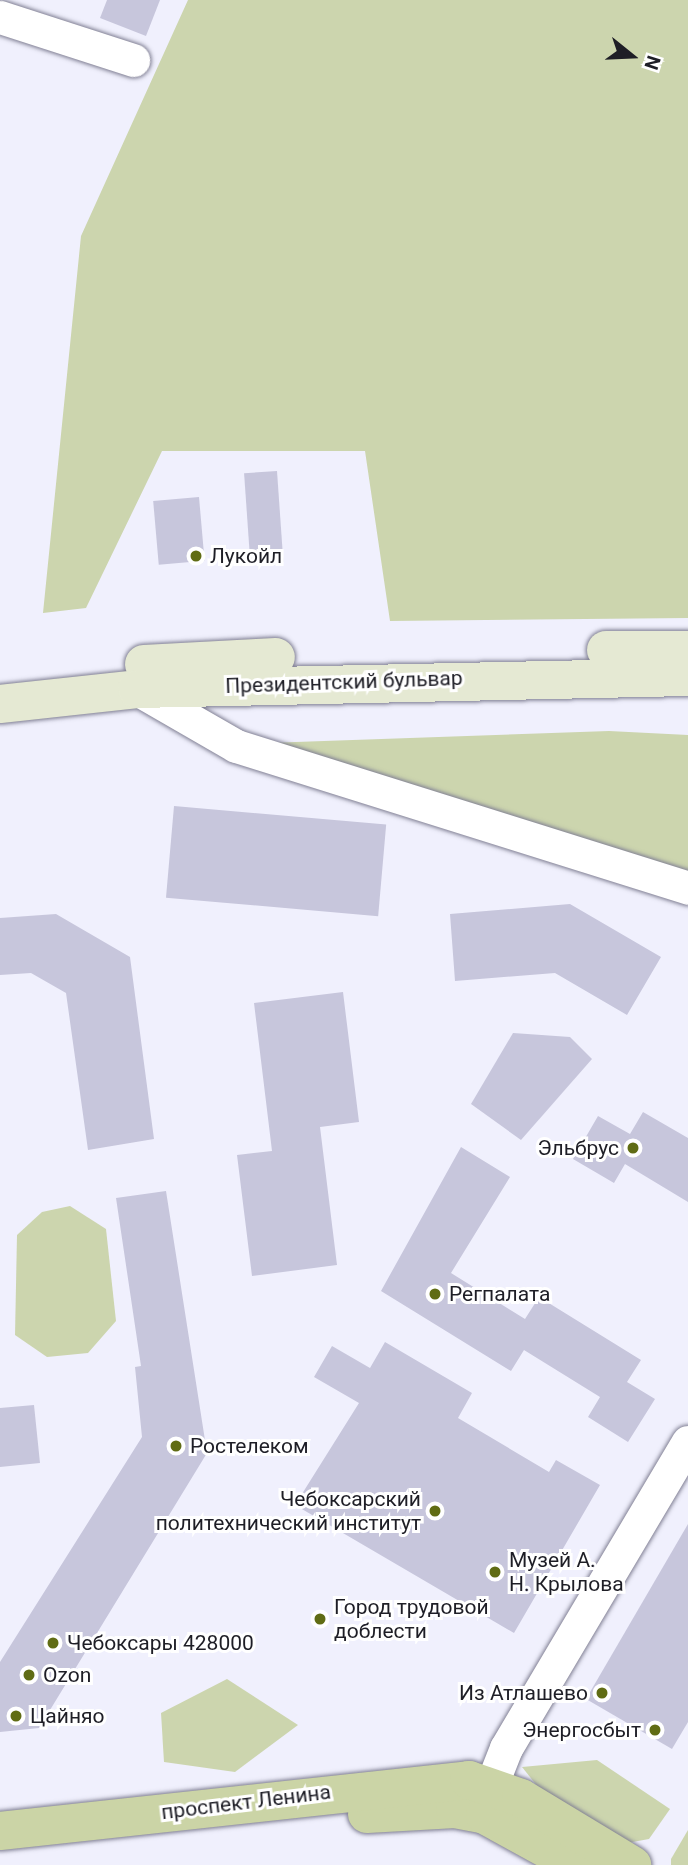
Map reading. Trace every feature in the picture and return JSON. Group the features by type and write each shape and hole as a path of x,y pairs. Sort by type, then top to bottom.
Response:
{"main road":[{"name":"Президентский бульвар","path":"0,678 198,660 688,650"},
{"name":"Президентский бульвар","path":"0,704 137,690 688,677"},
{"name":"проспект Ленина","path":"0,1857 69,1836 442,1779 488,1800"},
{"path":"488,1800 576,1865"},
{"path":"488,1800 632,1865"},
{"name":"проспект Ленина","path":"0,1831 69,1836"}],"street":[{"path":"0,17 133,60"},
{"path":"137,690 236,746 688,888"},
{"path":"488,1800 506,1748 688,1442"}],"green space":[{"path":"188,0 688,0 688,618 390,621 365,451 162,451 86,608 43,613 81,236"},
{"path":"609,731 688,735 688,874 267,743"},
{"path":"70,1206 106,1229 116,1321 88,1353 47,1357 15,1335 17,1235 42,1212"},
{"path":"227,1679 298,1725 235,1772 164,1762 161,1713"},
{"path":"597,1760 670,1809 649,1839 627,1843 542,1792 522,1767"},
{"path":"688,1830 688,1865 671,1865 671,1859"}],"building":[{"path":"107,0 160,0 146,36 100,18"},
{"path":"277,471 283,562 250,564 244,473"},
{"path":"199,497 205,561 159,565 153,501"},
{"path":"174,806 386,825 378,916 166,898"},
{"path":"570,904 661,957 627,1015 555,973 455,981 450,914"},
{"path":"56,914 130,957 154,1139 88,1150 66,993 31,973 0,975 0,918"},
{"path":"343,992 359,1122 320,1127 337,1265 252,1276 237,1155 272,1151 254,1003"},
{"path":"513,1033 570,1037 592,1059 521,1140 471,1104"},
{"name":"Эльбрус","path":"643,1112 688,1138 688,1202 625,1164 614,1183 573,1159 598,1116 630,1134"},
{"name":"Регпалата","path":"461,1147 510,1177 451,1273 525,1319 539,1297 641,1360 627,1382 655,1399 628,1442 588,1417 600,1397 524,1350 511,1371 381,1291"},
{"path":"166,1191 207,1453 39,1728 0,1732 0,1662 142,1437 135,1367 141,1366 116,1198"},
{"path":"385,1342 472,1393 458,1418 549,1472 556,1460 600,1485 514,1633 295,1505 359,1403 314,1377 332,1346 370,1368"},
{"path":"34,1405 40,1463 0,1467 0,1408"},
{"path":"688,1524 688,1722 672,1749 586,1699"}],"place":[{"name":"Лукойл","path":"196,556"},
{"name":"Эльбрус","path":"633,1148"},
{"name":"Регпалата","path":"435,1294"},
{"name":"Ростелеком","path":"176,1446"},
{"name":"Чебоксарский политехнический институт","path":"435,1511"},
{"name":"Музей А. Н. Крылова","path":"495,1572"},
{"name":"Город трудовой доблести","path":"320,1619"},
{"name":"Чебоксары 428000","path":"53,1643"},
{"name":"Ozon","path":"29,1675"},
{"name":"Из Атлашево","path":"602,1693"},
{"name":"Цайняо","path":"16,1716"},
{"name":"Энергосбыт","path":"655,1730"}]}
